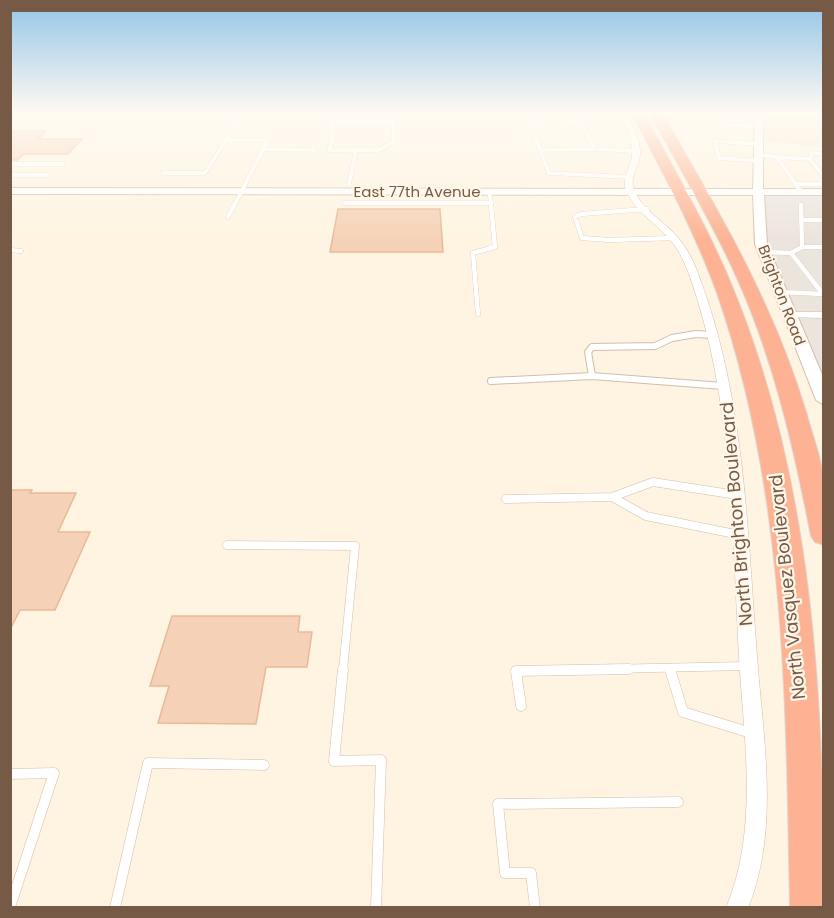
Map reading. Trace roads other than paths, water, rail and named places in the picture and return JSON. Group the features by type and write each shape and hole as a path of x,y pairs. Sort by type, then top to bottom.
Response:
{"highway":[{"name":"North Vasquez Boulevard","path":"666,156 746,278 763,317 790,396 812,476 824,536"},
{"name":"North Vasquez Boulevard","path":"674,156 729,302 756,390 778,486 795,634 803,747 810,908"}],"street":[{"path":"629,184 636,156"},
{"name":"Brighton Road","path":"759,158 760,236 764,252 779,292 813,366 824,400"},
{"name":"East 77th Avenue","path":"10,191 489,191 629,184 689,191 758,192 798,188 824,192"},
{"name":"North Brighton Boulevard","path":"629,184 647,209 674,238 690,267 712,335 729,416 749,666 755,841 750,878 736,908"},
{"path":"789,315 824,315"}],"lane":[{"path":"162,173 205,173 216,156"},
{"path":"228,217 258,156"},
{"path":"349,184 355,156"},
{"path":"542,156 549,173 629,184"},
{"path":"717,156 719,158 810,159 824,177"},
{"path":"777,157 798,188 824,184"},
{"path":"10,164 63,164"},
{"path":"11,175 22,164"},
{"path":"11,175 48,175"},
{"path":"478,314 473,253 495,247 489,191"},
{"path":"344,203 491,203"},
{"path":"801,204 802,247"},
{"path":"647,209 581,214 575,217 582,238 596,240 674,238"},
{"path":"802,220 824,220"},
{"path":"764,252 791,253 802,247 824,247"},
{"path":"10,250 21,250"},
{"path":"791,253 823,294"},
{"path":"779,292 823,294"},
{"path":"592,376 588,352 592,347 655,346 672,338 696,334 712,335"},
{"path":"491,381 592,376 723,386"},
{"path":"506,499 612,497 653,482 737,495"},
{"path":"612,497 646,516 740,535"},
{"path":"227,545 355,546 334,761 381,760 376,908"},
{"path":"521,706 516,671 749,666"},
{"path":"670,668 683,712 753,734"},
{"path":"115,908 148,763 264,765"},
{"path":"10,774 54,773 10,907"},
{"path":"535,908 531,873 505,873 498,804 678,801"}]}
